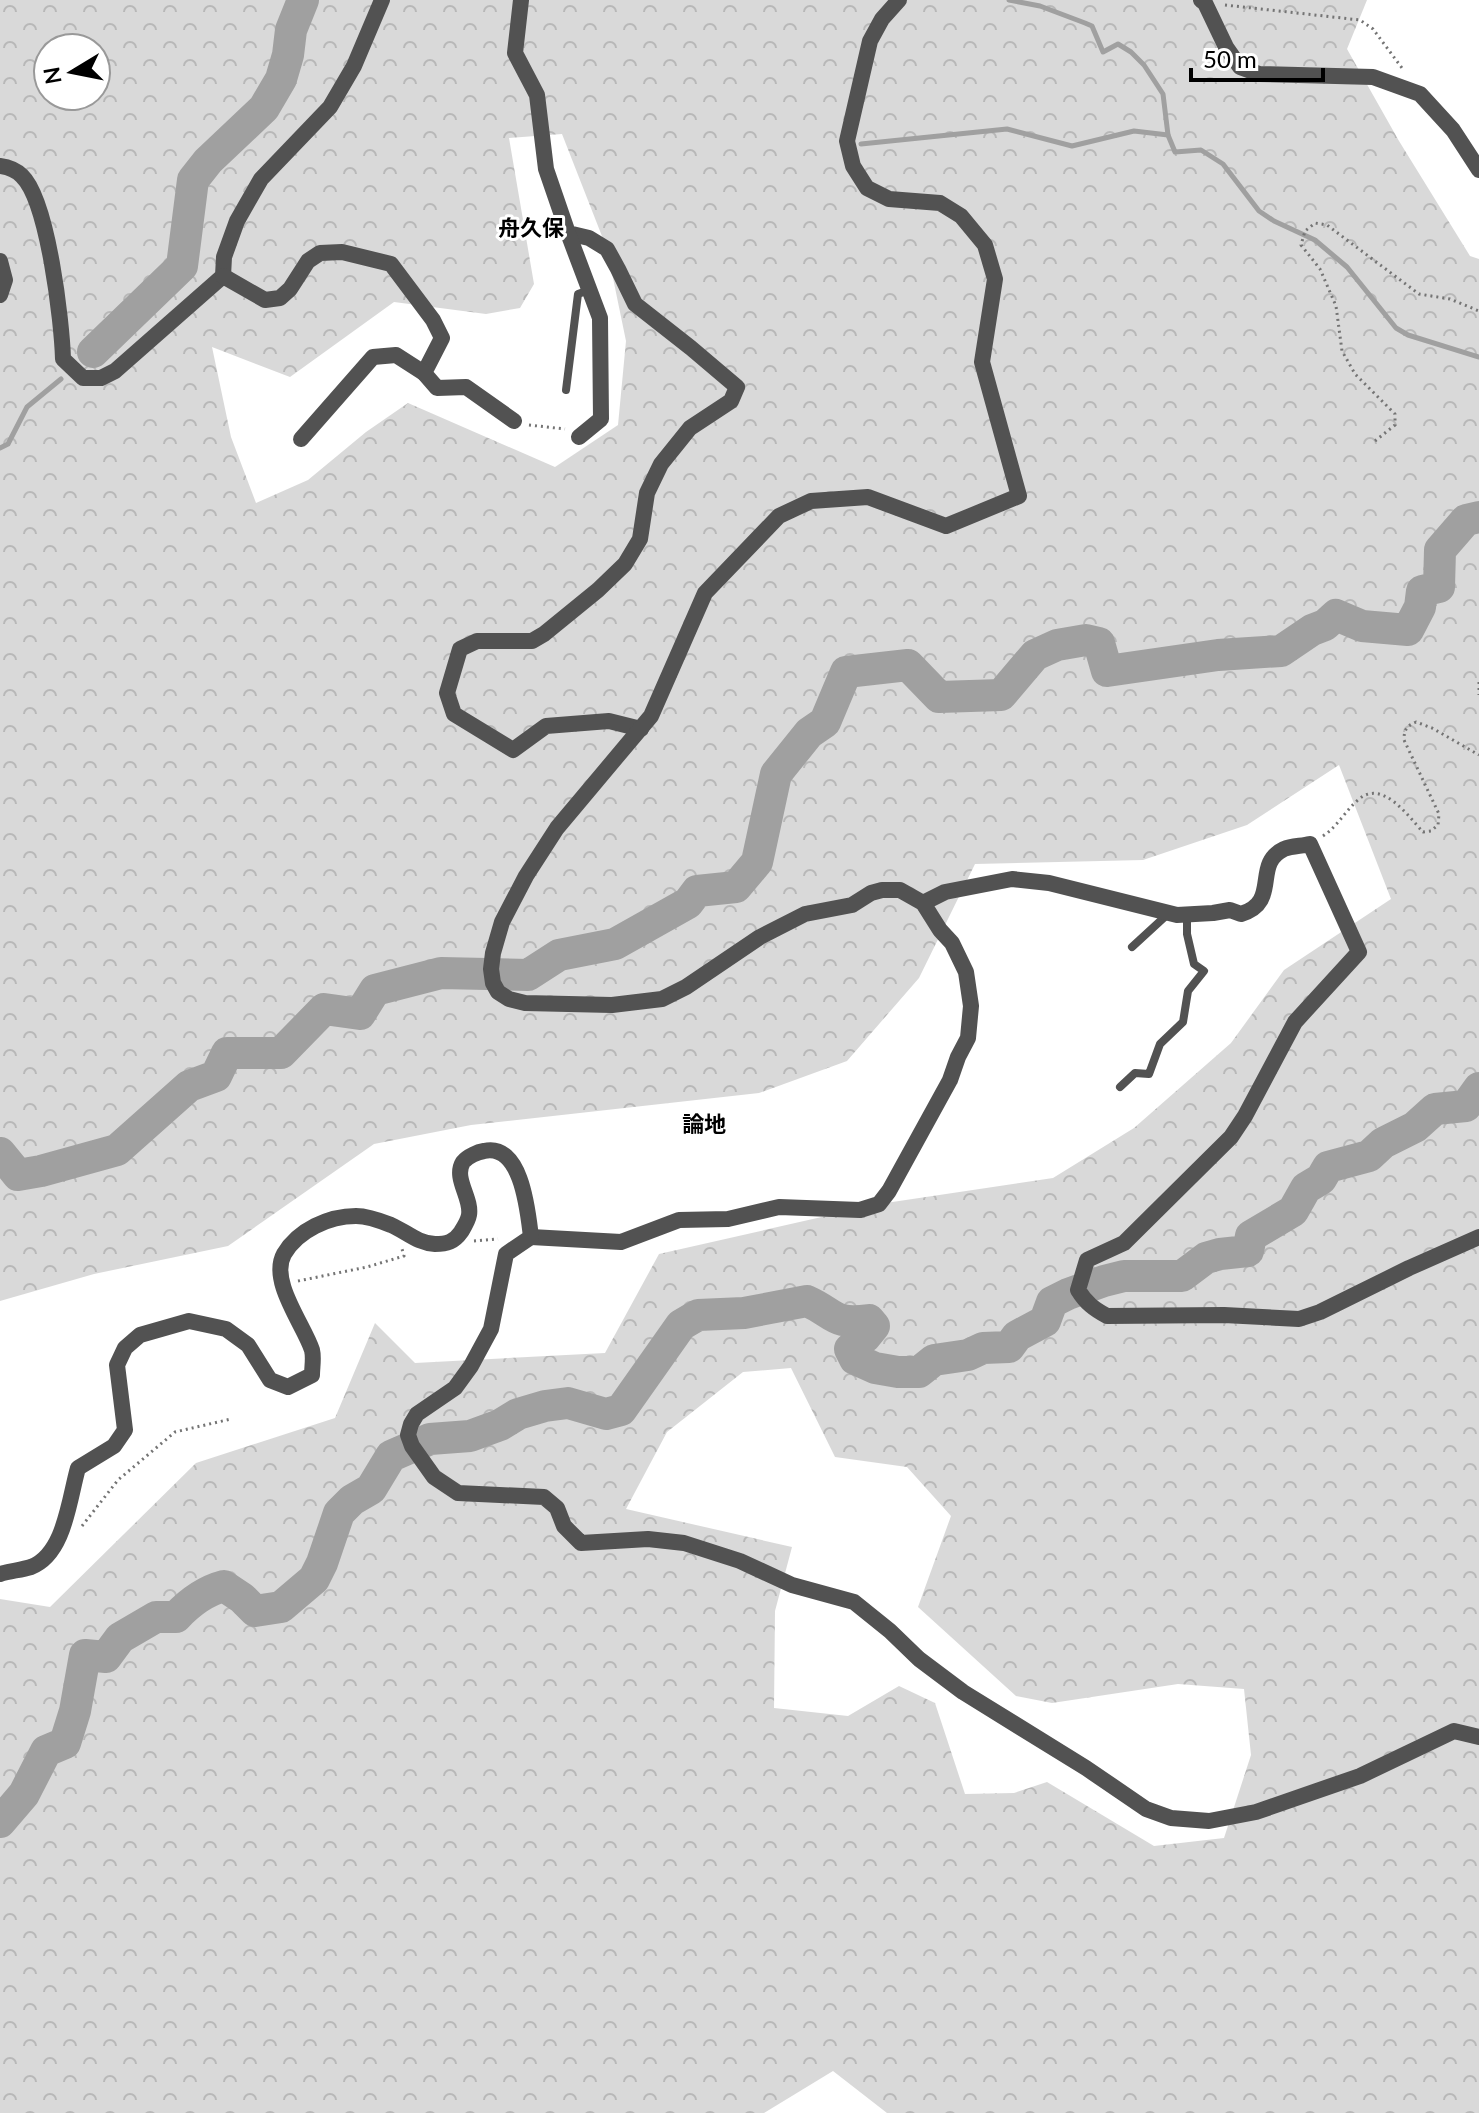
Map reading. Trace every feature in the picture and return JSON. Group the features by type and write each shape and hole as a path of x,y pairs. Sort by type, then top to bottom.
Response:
{"street":[{"path":"0,166 23,177 46,230 62,332 63,359 83,378 101,378 115,371 223,276 224,257 237,221 261,179 330,107 354,66 382,0"},
{"path":"521,0 515,53 537,95 546,169 600,318 601,419 579,437"},
{"path":"899,0 882,19 870,41 847,141 853,166 867,188 889,199 940,203 961,216 985,245 995,279 982,362 1019,496 946,526 868,497 811,501 779,516 705,593 651,716 557,828 526,876 509,906 491,969 498,992 509,999 542,1005 612,1005 662,999 686,987 760,937 805,914 852,905 882,890 900,890 923,903 952,943 966,972 971,1006 968,1038 950,1080 896,1180 879,1204 860,1210 779,1207 728,1219 679,1220 621,1242 531,1237 506,1254 491,1329 471,1366 455,1388 417,1414 408,1435 434,1477 458,1493 544,1497 557,1508 564,1526 581,1543 648,1539 684,1543 740,1561 792,1585 854,1602 919,1659 963,1692 1146,1809 1171,1818 1209,1821 1256,1812 1360,1776 1454,1731 1479,1737"},
{"path":"1201,0 1240,67 1259,74 1373,77 1420,94 1453,130 1479,170"},
{"path":"568,233 589,238 607,249 635,304 737,387 731,401 690,428 661,464 647,493 640,539 625,564 579,606 532,641 477,641 460,649 447,693 454,714 513,750 546,726 609,721 641,729"},
{"path":"223,276 265,300 280,298 290,289 308,261 320,253 342,252 391,264 433,320 442,338 424,373"},
{"path":"0,261 5,280 0,295"},
{"path":"301,439 373,357 396,355 424,373 437,388 466,387 514,421"},
{"path":"923,903 945,892 1012,879 1049,883 1187,916 1230,910 1241,914 1256,908 1264,898 1266,875 1276,855 1285,849 1310,844 1359,952 1295,1022 1231,1137 1124,1243 1087,1260 1078,1290 1092,1308 1107,1316 1224,1315 1299,1319 1479,1237"},
{"path":"0,1574 33,1566 55,1544 60,1538 78,1468 114,1446 125,1430 117,1365 125,1348 140,1335 189,1321 226,1329 248,1345 270,1380 288,1387 312,1375 313,1353 280,1275 283,1256 306,1230 331,1220 356,1216 397,1228 427,1243 447,1244 456,1239 469,1216 460,1174 463,1162 480,1152 492,1149 504,1155 513,1165 525,1190 531,1237"}],"lane":[{"path":"566,390 578,294 589,290"},
{"path":"1132,947 1169,913"},
{"path":"1120,1087 1135,1073 1149,1074 1160,1044 1183,1022 1188,991 1204,971 1194,964 1187,934 1187,916"}],"path":[{"path":"1242,0 1241,7 1360,20 1373,29 1409,73"},
{"path":"1375,441 1395,425 1395,414 1355,374 1342,351 1336,306 1320,269 1301,245 1305,231 1315,223 1327,225 1419,294 1450,299 1479,311"},
{"path":"514,421 564,429 579,437"},
{"path":"1479,682 1479,695"},
{"path":"1310,844 1333,829 1360,798 1371,794 1381,794 1393,801 1423,832 1431,831 1438,825 1439,814 1404,740 1404,730 1410,724 1416,722 1432,728 1479,755"},
{"path":"283,1282 309,1280 404,1256 397,1228"},
{"path":"55,1544 67,1545 118,1480 175,1432 231,1419"}],"green space":[{"path":"0,0 1367,0 1347,49 1470,256 1479,259 1479,2113 887,2113 833,2071 764,2113 0,2113 0,1599 50,1607 196,1463 335,1418 375,1323 415,1363 605,1353 659,1254 879,1204 1053,1178 1134,1128 1231,1043 1284,970 1391,899 1339,765 1247,825 1143,860 975,864 919,978 847,1061 759,1093 471,1125 374,1144 228,1246 94,1274 0,1301","holes":["562,134 607,249 626,341 618,425 555,467 408,403 366,432 308,480 256,503 231,437 212,347 290,377 394,302 486,314 520,308 534,284 509,138","791,1368 835,1457 907,1467 951,1516 918,1607 1016,1696 1052,1703 1178,1684 1244,1689 1251,1755 1224,1838 1154,1846 1047,1782 1014,1793 965,1794 935,1703 899,1686 848,1716 774,1708 775,1611 792,1547 626,1509 667,1432 743,1372"]}],"waterway":[{"path":"93,352 182,266 193,180 208,161 264,108 281,79 291,30 303,0"},
{"path":"1009,0 1040,6 1092,26 1103,52 1118,44 1131,52 1144,65 1163,94 1168,135 1175,152 1201,150 1223,164 1259,211 1315,240 1347,267 1396,328 1408,335 1479,357"},
{"path":"861,144 1007,129 1072,146 1134,131 1168,135"},
{"path":"86,358 93,352"},
{"path":"0,448 8,444 27,407 61,379"},
{"path":"0,1153 18,1175 117,1150 189,1086 216,1076 227,1053 281,1053 324,1009 360,1014 375,990 441,973 528,975 559,955 615,944 688,903 697,891 736,887 757,862 776,774 809,733 825,722 846,672 908,665 939,697 1001,695 1035,655 1057,645 1086,640 1099,643 1107,671 1218,655 1281,651 1336,615 1362,626 1408,630 1420,607 1422,591 1439,587 1440,550 1466,520 1479,517"},
{"path":"0,1822 24,1794 46,1751 65,1743 75,1711 85,1655 106,1657 120,1638 156,1617 176,1617 198,1598 224,1586 255,1611 281,1607 314,1579 339,1513 352,1500 371,1489 391,1456 430,1439 470,1436 500,1425 518,1414 545,1406 568,1403 606,1414 621,1410 681,1325 698,1315 744,1313 807,1301 841,1320 869,1320 874,1326 850,1349 855,1359 875,1368 898,1372 919,1372 934,1360 968,1355 983,1348 1009,1347 1017,1336 1045,1321 1052,1302 1068,1294 1124,1276 1182,1276 1206,1258 1248,1251 1251,1236 1293,1211 1306,1188 1321,1179 1328,1167 1369,1156 1383,1143 1415,1127 1435,1109 1466,1106 1479,1088"}],"district":[{"name":"舟久保","path":"531,227"},
{"name":"論地","path":"704,1123"}]}
